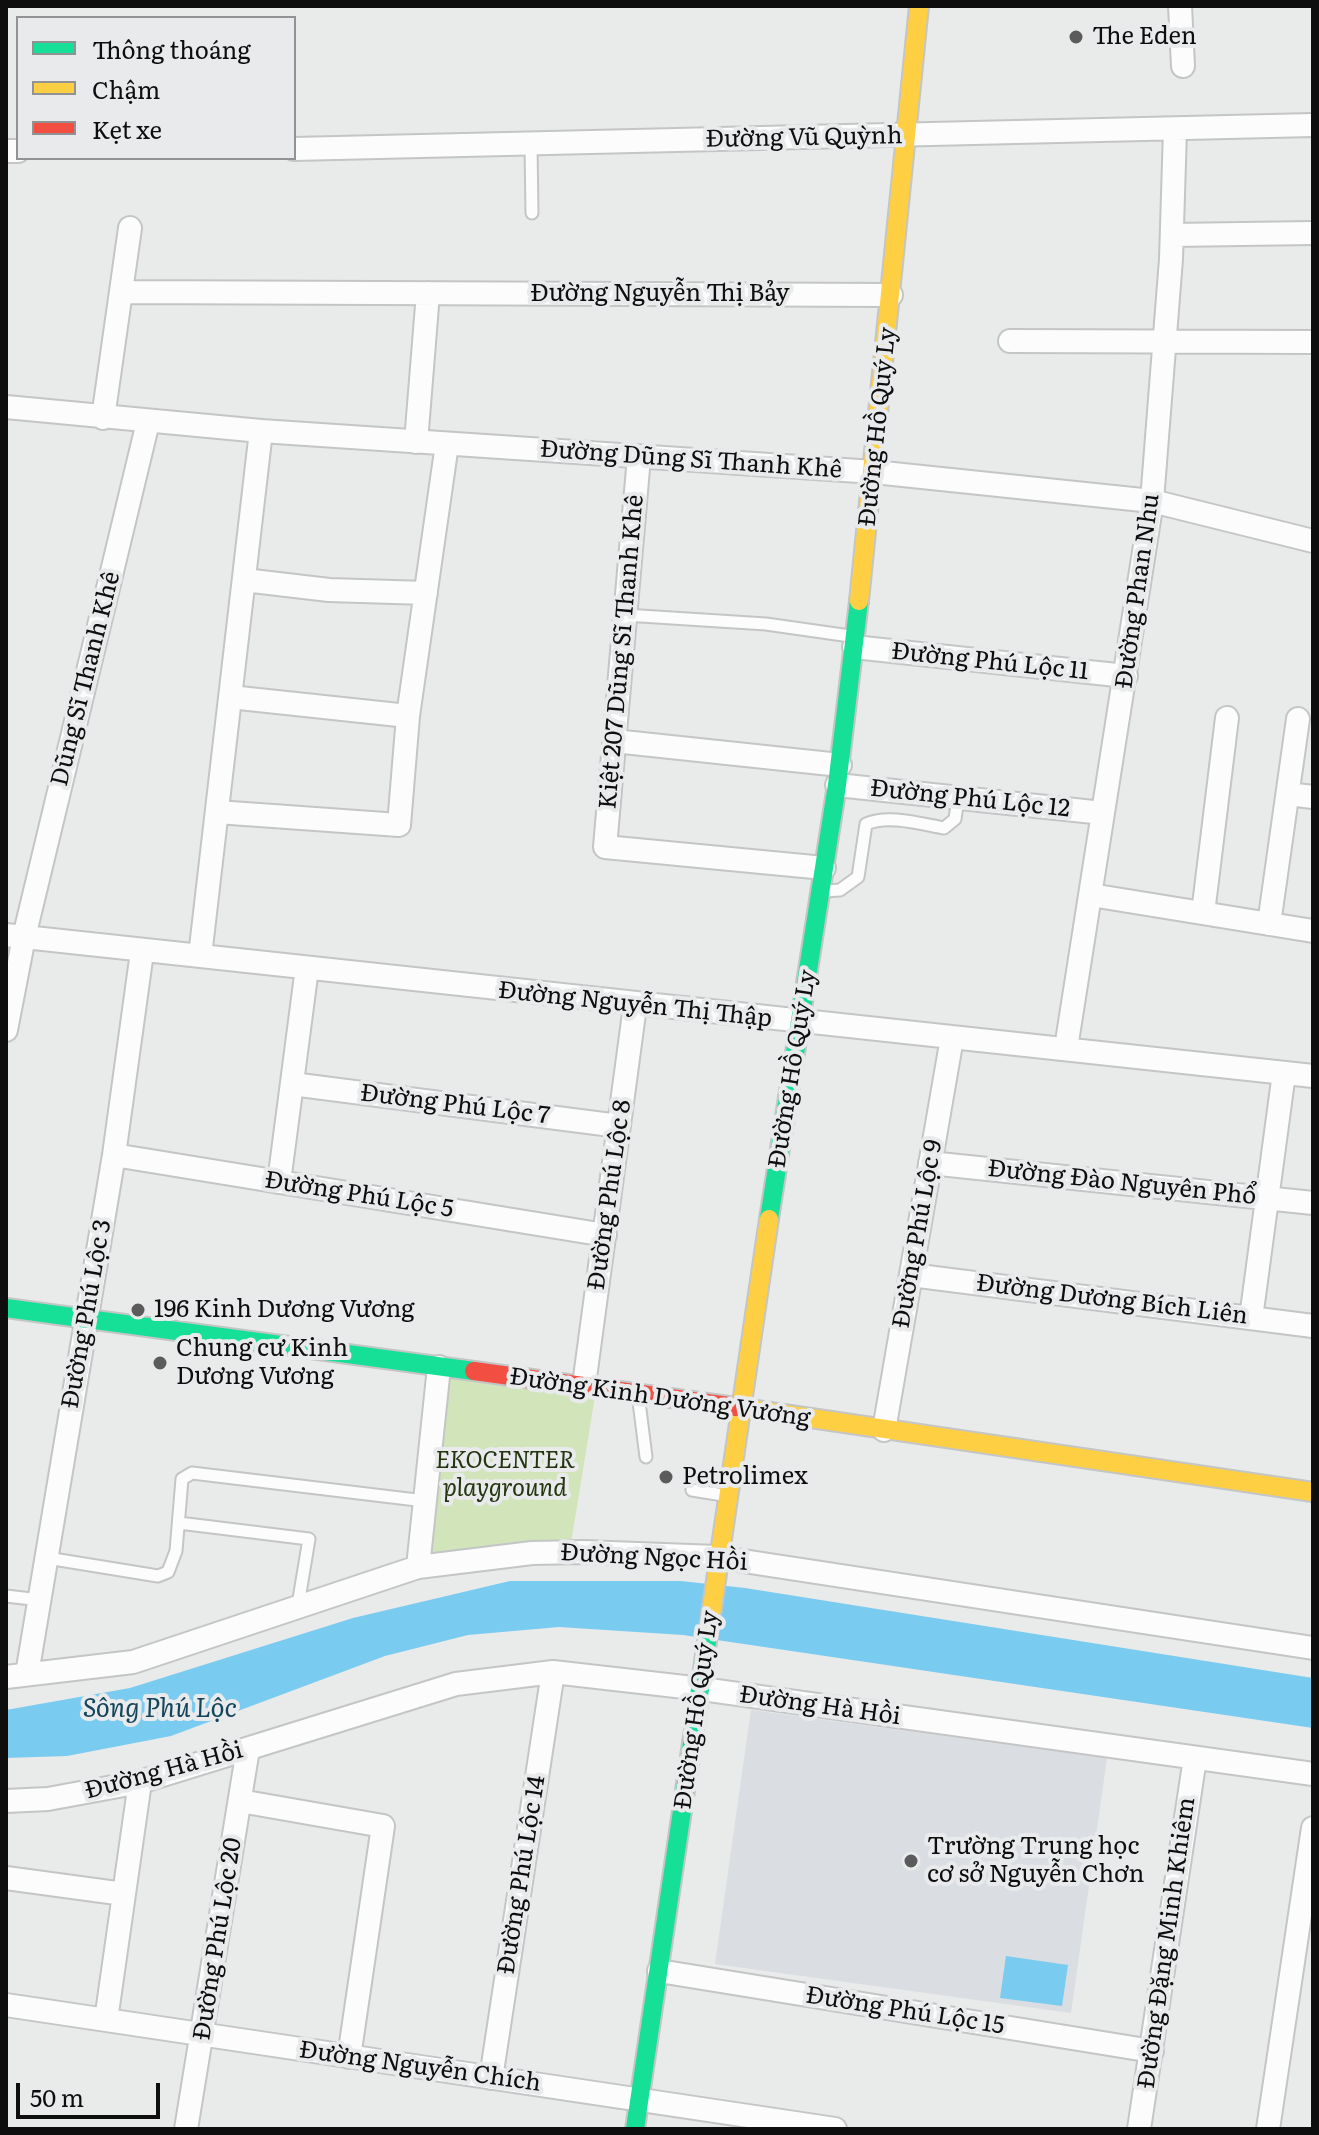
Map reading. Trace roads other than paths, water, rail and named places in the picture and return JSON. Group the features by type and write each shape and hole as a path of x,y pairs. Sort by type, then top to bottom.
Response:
{"street":[{"name":"Đường Hồ Quý Ly","path":"635,2129 702,1689 726,1495 838,775 874,472 919,6"},
{"path":"1180,6 1183,66"},
{"name":"Đường Vũ Quỳnh","path":"296,149 1313,125"},
{"name":"Đường Phan Nhu","path":"1066,1048 1152,501 1172,235 1175,130"},
{"path":"103,418 130,228"},
{"path":"1172,235 1313,233"},
{"name":"Đường Nguyễn Thị Bảy","path":"121,292 891,295"},
{"path":"416,442 428,293"},
{"path":"1010,341 1164,344 1313,342"},
{"name":"Đường Dũng Sĩ Thanh Khê","path":"6,407 261,431 874,472 1152,501 1313,541"},
{"name":"Dũng Sĩ Thanh Khê","path":"6,1030 15,936 148,422"},
{"path":"200,956 261,431"},
{"path":"217,812 399,825 408,716 447,444"},
{"name":"Kiệt 207 Dũng Sĩ Thanh Khê","path":"639,457 605,847 824,868"},
{"path":"244,580 329,590 426,593"},
{"name":"Đường Phú Lộc 11","path":"854,642 1126,676"},
{"path":"230,697 408,716"},
{"path":"1203,913 1227,718"},
{"path":"1269,924 1298,719"},
{"name":"Đường Phú Lộc 12","path":"614,741 838,775 958,798 1103,813"},
{"path":"1288,794 1313,797"},
{"path":"1091,895 1313,931"},
{"name":"Đường Nguyễn Thị Thập","path":"15,936 635,1006 1066,1048 1313,1076"},
{"name":"Đường Phú Lộc 3","path":"17,1676 40,1600 114,1155 142,952"},
{"path":"279,1182 307,968"},
{"name":"Đường Phú Lộc 8","path":"584,1385 635,1006"},
{"name":"Đường Phú Lộc 9","path":"884,1430 952,1038"},
{"path":"1251,1318 1284,1073"},
{"name":"Đường Phú Lộc 7","path":"292,1084 619,1126"},
{"name":"Đường Phú Lộc 5","path":"114,1155 605,1235"},
{"name":"Đường Đào Nguyên Phổ","path":"930,1163 1313,1203"},
{"name":"Đường Dương Bích Liên","path":"911,1275 1313,1326"},
{"name":"Đường Kinh Dương Vương","path":"6,1308 584,1385 1313,1492"},
{"path":"418,1567 439,1367"},
{"name":"Đường Ngọc Hồi","path":"17,1676 133,1662 418,1567 532,1553 636,1553 1313,1648"},
{"name":"Đường Hà Hồi","path":"6,1801 48,1799 140,1782 456,1684 553,1672 702,1689 1313,1774"},
{"name":"Đường Phú Lộc 14","path":"491,2078 553,1672"},
{"name":"Đường Phú Lộc 20","path":"186,2129 248,1749"},
{"name":"Đường Đặng Minh Khiêm","path":"1139,2129 1195,1758"},
{"path":"106,2020 140,1782"},
{"path":"240,1801 383,1826 349,2057"},
{"path":"1268,2129 1313,1828"},
{"path":"6,1878 124,1894"},
{"name":"Đường Phú Lộc 15","path":"659,1971 1152,2051"},
{"name":"Đường Nguyễn Chích","path":"6,2005 835,2129"}],"lane":[{"path":"531,145 532,213"},
{"path":"625,615 766,624 854,642"},
{"path":"821,891 840,890 858,877 866,824 874,820 906,821 944,828 955,819 958,798"},
{"path":"638,1394 646,1457"},
{"path":"47,1558 158,1576 168,1572 176,1551 182,1479 192,1473 425,1501"},
{"path":"692,1490 726,1495"},
{"path":"179,1523 309,1539 298,1605"},
{"path":"6,1596 40,1600"}],"water":[{"name":"Sông Phú Lộc","path":"510,1581 681,1581 745,1588 1313,1678 1313,1728 683,1635 559,1627 468,1635 385,1656 171,1736 67,1756 6,1758 6,1710 130,1688 353,1618"},
{"path":"1006,1956 1068,1965 1062,2006 1000,1998"}],"place":[{"name":"The Eden","path":"1076,37"},
{"name":"196 Kinh Dương Vương","path":"138,1310"},
{"name":"Chung cư Kinh Dương Vương","path":"160,1363"},
{"name":"Petrolimex","path":"666,1477"},
{"name":"Trường Trung học cơ sở Nguyễn Chơn","path":"911,1861"}],"park label":[{"name":"EKOCENTER playground","path":"505,1475"}]}
